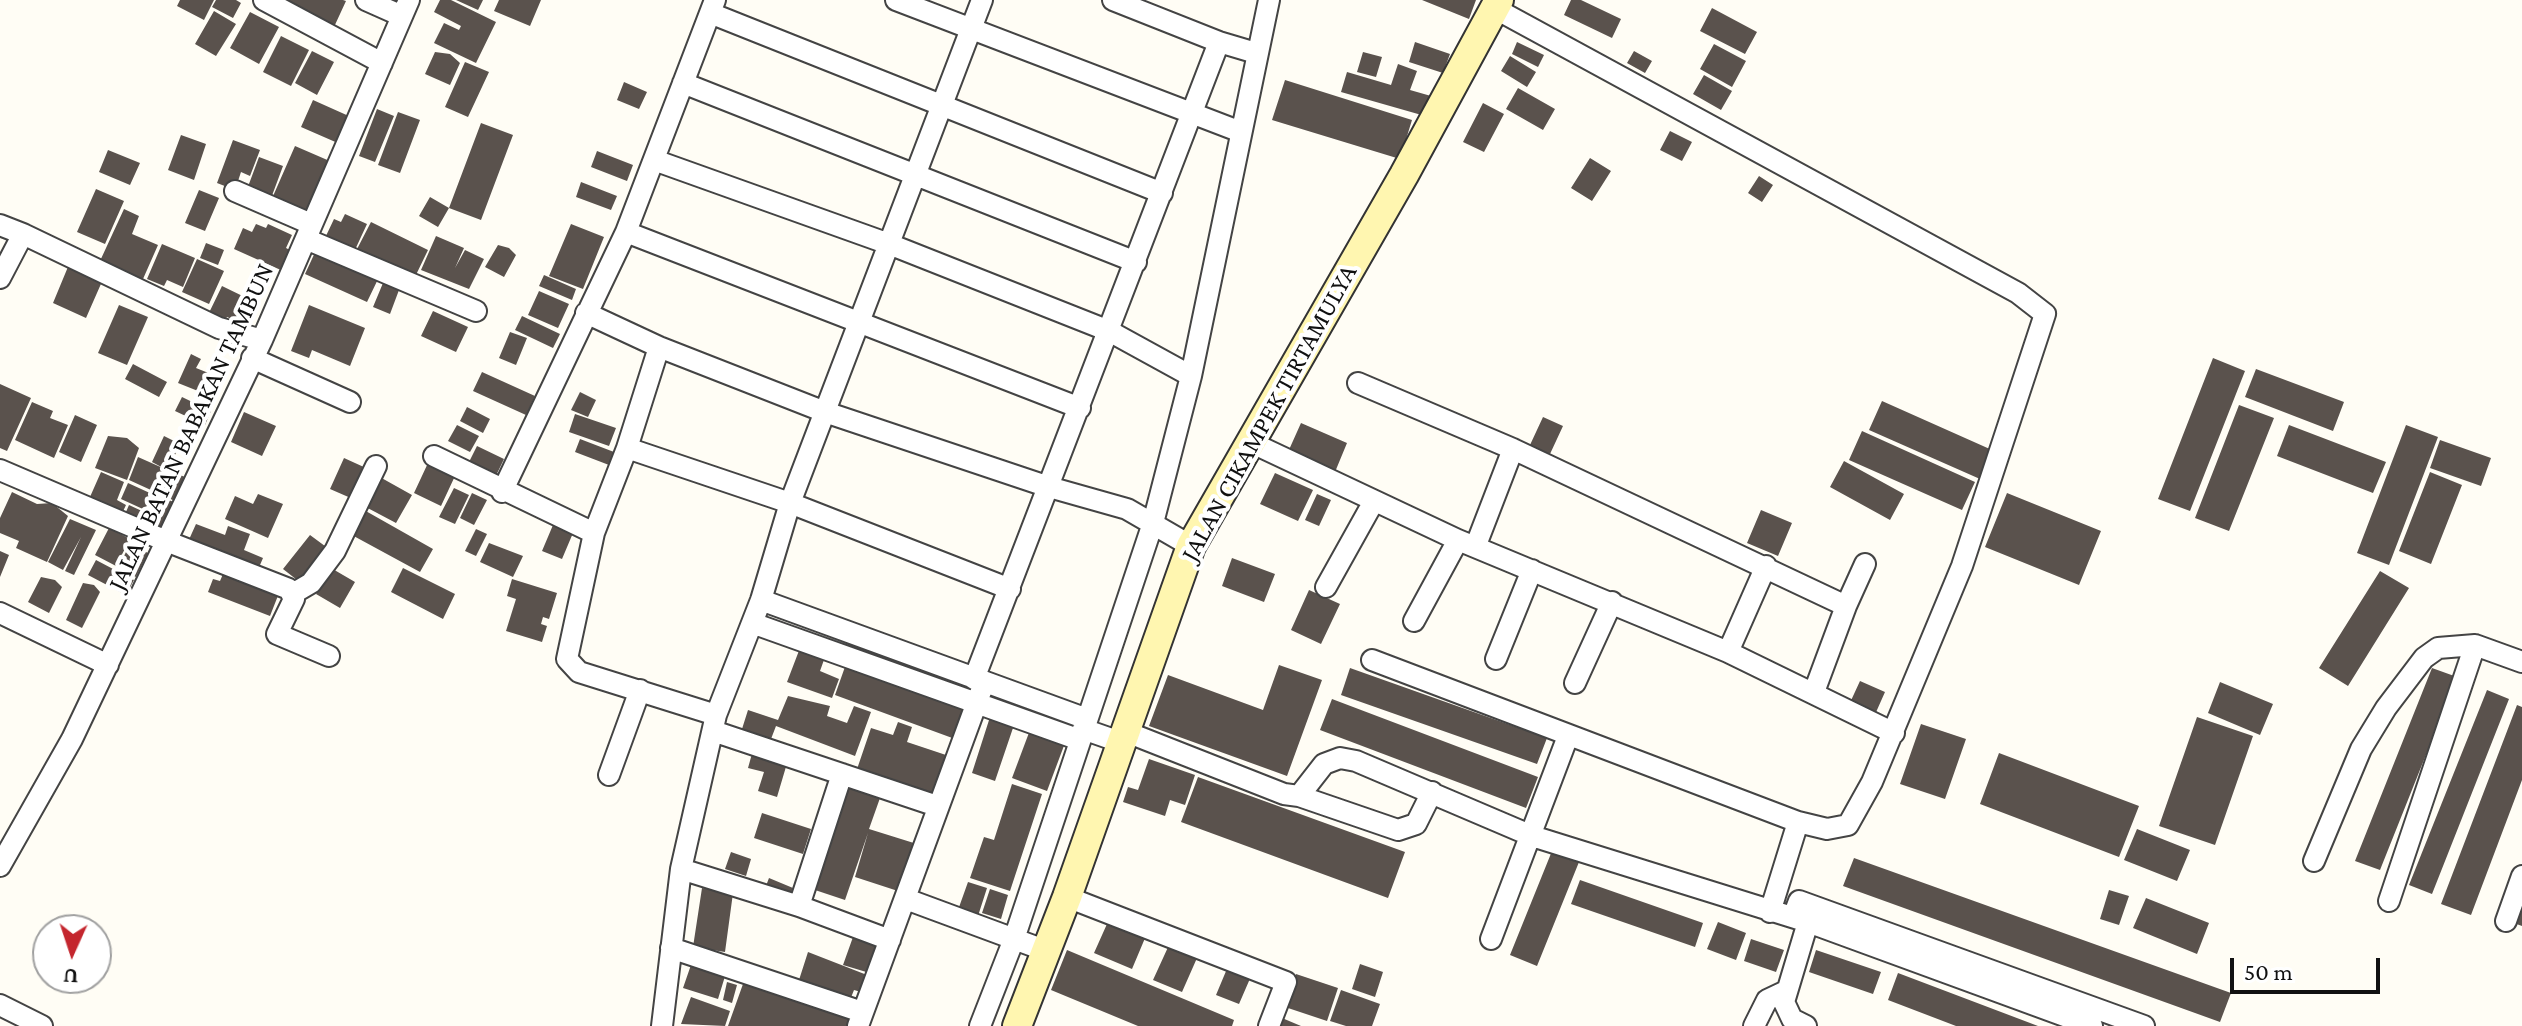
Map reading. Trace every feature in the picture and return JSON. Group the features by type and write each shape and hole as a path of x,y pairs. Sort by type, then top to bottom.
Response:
{"street":[{"path":"264,0 382,63"},
{"path":"366,0 406,8"},
{"path":"896,0 1241,132"},
{"path":"662,1026 681,869 714,723 761,600 790,503 861,324 982,0"},
{"path":"1113,0 1219,42 1256,53"},
{"path":"980,1026 1014,939 1153,523 1191,376 1269,0"},
{"path":"1372,660 1798,822 1827,829 1848,825 1894,733 1934,627 1962,566 2045,314 2018,293 1496,4"},
{"name":"JALAN CIKAMPEK TIRTAMULYA","path":"1017,1026 1067,897 1191,546 1404,175 1496,4"},
{"path":"502,492 626,232 713,7 940,107 1162,193"},
{"name":"JALAN BATAN BABAKAN TAMBUN","path":"0,866 72,739 108,665 330,189 406,8"},
{"path":"671,948 860,1019 906,899 1010,589 1219,42"},
{"path":"683,83 1136,262"},
{"path":"654,160 889,244 1109,331 1191,376"},
{"path":"235,191 309,232 476,311"},
{"path":"0,225 219,328 350,402"},
{"path":"626,232 1080,408"},
{"path":"0,278 23,234"},
{"path":"586,313 659,347 825,412 1049,487 1115,504 1191,546"},
{"path":"659,347 627,448 594,533 566,650 567,659 579,672 640,690 842,774 937,806"},
{"path":"1358,383 1513,449 1846,606"},
{"path":"1250,442 1467,542 1728,652 1894,733"},
{"path":"627,448 790,503 1010,589"},
{"path":"1414,621 1467,542 1513,449"},
{"path":"434,456 502,492 594,533"},
{"path":"329,656 277,634 294,593 311,583 335,551 376,466"},
{"path":"0,470 294,593"},
{"path":"1326,587 1374,501"},
{"path":"1814,692 1865,564"},
{"path":"1728,652 1766,566"},
{"path":"1496,659 1532,570"},
{"path":"761,600 1083,729 1122,737 1398,830 1416,824 1432,792"},
{"path":"1575,683 1612,602"},
{"path":"0,613 108,665"},
{"path":"752,623 978,688"},
{"path":"2314,861 2361,749 2386,708 2424,658 2438,648 2475,645 2522,662"},
{"path":"2389,901 2475,645"},
{"path":"609,775 640,690"},
{"path":"1491,939 1568,736"},
{"path":"1299,796 1324,764 1340,758 1384,770 1532,836 1800,919 2092,1026"},
{"path":"799,906 842,774"},
{"path":"1770,912 1798,822"},
{"path":"681,869 799,906 890,940"},
{"path":"2506,921 2522,876"},
{"path":"1067,897 1286,982 1269,1026"},
{"path":"906,899 1044,950"},
{"path":"1806,1026 1787,1012 1786,991 1800,919 1799,901 2112,1019 2144,1026"},
{"path":"1754,1026 1767,1000 1786,991"},
{"path":"0,1005 42,1026"}],"building":[{"path":"180,0 214,0 204,20 177,6"},
{"path":"216,0 241,3 233,18 212,7"},
{"path":"276,0 343,0 346,1 334,27"},
{"path":"440,0 451,0 496,22 476,63 434,43 444,23 459,30 461,26 434,12"},
{"path":"456,0 483,0 478,10"},
{"path":"499,0 541,0 530,26 494,11"},
{"path":"1422,0 1476,0 1469,19"},
{"path":"1571,0 1581,0 1621,19 1612,38 1564,15"},
{"path":"1712,8 1757,32 1745,54 1700,31"},
{"path":"214,11 236,24 216,56 195,44"},
{"path":"250,12 279,27 259,64 230,48"},
{"path":"281,36 309,50 291,86 263,72"},
{"path":"1415,42 1450,54 1443,73 1409,62"},
{"path":"1517,42 1544,55 1538,67 1512,54"},
{"path":"1714,44 1746,61 1732,87 1700,69"},
{"path":"312,51 334,62 317,95 295,83"},
{"path":"1634,51 1652,61 1645,73 1627,63"},
{"path":"435,52 450,54 460,63 450,85 425,74"},
{"path":"1363,52 1382,57 1376,77 1357,72"},
{"path":"1510,56 1536,72 1527,87 1501,71"},
{"path":"465,62 489,72 468,117 445,107"},
{"path":"1398,64 1417,71 1410,90 1431,96 1425,116 1341,92 1347,72 1391,85"},
{"path":"1704,75 1732,91 1721,110 1693,94"},
{"path":"1285,80 1412,120 1400,159 1272,120"},
{"path":"624,82 647,92 639,109 617,100"},
{"path":"1518,88 1555,109 1543,130 1506,109"},
{"path":"313,100 351,117 340,144 301,127"},
{"path":"1483,103 1504,114 1484,152 1463,142"},
{"path":"377,109 394,116 375,162 359,156"},
{"path":"398,112 420,120 400,173 378,165"},
{"path":"481,123 513,135 481,220 449,208"},
{"path":"1670,131 1692,142 1682,161 1660,150"},
{"path":"181,135 206,144 194,180 168,170"},
{"path":"233,140 260,150 250,176 241,172 235,190 217,183"},
{"path":"295,146 332,162 307,219 270,203"},
{"path":"108,150 140,163 130,185 99,172"},
{"path":"597,151 633,165 627,181 591,167"},
{"path":"259,157 283,166 270,201 246,192"},
{"path":"1590,158 1611,171 1592,201 1571,188"},
{"path":"1759,176 1773,185 1762,202 1748,193"},
{"path":"581,182 617,196 611,210 576,197"},
{"path":"96,189 124,201 105,244 77,232"},
{"path":"199,190 219,198 205,231 185,223"},
{"path":"430,197 449,208 438,227 419,216"},
{"path":"124,209 139,216 132,234 158,245 143,279 100,261"},
{"path":"345,214 367,224 354,252 325,238 334,219 341,222"},
{"path":"371,222 428,250 414,279 356,251"},
{"path":"256,224 266,228 268,224 292,235 286,248 292,251 283,271 234,249 243,228 252,232"},
{"path":"571,224 604,237 583,289 549,276"},
{"path":"436,236 464,248 455,268 465,250 484,259 469,289 421,270"},
{"path":"206,243 224,250 218,265 200,258"},
{"path":"162,244 195,258 183,287 167,280 164,286 147,279"},
{"path":"498,245 509,248 516,255 504,277 485,267"},
{"path":"318,246 380,275 367,302 305,274"},
{"path":"197,259 224,271 209,304 182,292"},
{"path":"70,262 104,277 86,318 53,303"},
{"path":"544,275 576,289 572,300 539,286"},
{"path":"383,283 393,284 399,290 390,314 373,307"},
{"path":"222,286 259,304 247,326 227,317 222,326 206,319"},
{"path":"539,291 569,304 558,328 528,315"},
{"path":"119,305 148,317 127,365 98,353"},
{"path":"309,305 365,328 350,366 312,350 309,358 291,351"},
{"path":"433,311 468,327 456,352 421,336"},
{"path":"522,316 560,334 553,348 515,330"},
{"path":"510,332 527,338 516,365 499,358"},
{"path":"191,354 201,359 196,368 211,374 203,393 178,383"},
{"path":"2213,358 2245,371 2190,511 2158,499"},
{"path":"133,364 167,382 159,397 125,379"},
{"path":"2256,369 2344,402 2333,431 2245,397"},
{"path":"482,372 535,396 526,415 473,391"},
{"path":"0,384 31,398 7,451 0,448"},
{"path":"580,392 596,400 588,417 571,410"},
{"path":"182,397 211,411 205,425 175,411"},
{"path":"1882,401 1992,450 1980,479 1869,430"},
{"path":"32,402 53,411 50,418 68,425 54,458 15,440"},
{"path":"2239,405 2274,418 2229,531 2195,518"},
{"path":"467,407 490,419 483,433 460,421"},
{"path":"244,412 276,426 262,456 231,442"},
{"path":"575,414 616,428 609,446 569,432"},
{"path":"75,415 97,425 81,462 59,452"},
{"path":"1543,417 1563,426 1550,454 1530,445"},
{"path":"1301,423 1347,443 1335,472 1288,452"},
{"path":"457,425 479,436 470,452 448,441"},
{"path":"2289,425 2386,462 2373,493 2277,456"},
{"path":"2406,425 2438,437 2389,565 2357,553"},
{"path":"1862,431 1975,482 1962,510 1849,460"},
{"path":"108,436 127,438 139,448 127,480 95,468"},
{"path":"164,436 180,444 168,470 185,477 175,501 129,480 138,457 165,469 152,462"},
{"path":"580,439 614,452 609,465 575,452"},
{"path":"2440,440 2491,458 2481,486 2430,468"},
{"path":"477,446 504,459 492,484 465,470"},
{"path":"344,458 366,468 353,499 330,489"},
{"path":"1844,461 1904,494 1890,520 1830,487"},
{"path":"428,463 455,476 441,506 414,493"},
{"path":"101,472 124,482 117,500 126,505 119,520 86,506"},
{"path":"2430,472 2462,485 2431,564 2399,551"},
{"path":"1275,473 1313,490 1298,521 1260,504"},
{"path":"378,476 412,495 396,523 362,505"},
{"path":"128,483 152,494 145,510 121,499"},
{"path":"454,488 469,495 455,524 439,517"},
{"path":"12,492 37,504 52,503 68,516 47,562 16,548 19,541 0,533 0,518"},
{"path":"472,493 487,500 474,525 460,518"},
{"path":"2007,493 2101,531 2079,585 1985,547"},
{"path":"258,494 283,504 268,538 225,519 235,496 253,504"},
{"path":"1317,494 1331,500 1319,526 1305,520"},
{"path":"155,495 174,502 159,536 140,528"},
{"path":"129,505 144,512 137,527 122,521"},
{"path":"364,510 433,549 420,572 350,534"},
{"path":"1761,510 1792,523 1778,556 1747,543"},
{"path":"70,519 96,530 74,575 65,571 81,537 63,570 48,562"},
{"path":"196,524 225,535 228,526 250,534 244,550 263,558 257,572 187,544"},
{"path":"553,525 573,533 562,559 542,551"},
{"path":"109,528 130,539 116,566 95,555"},
{"path":"476,529 487,534 476,556 465,551"},
{"path":"310,535 333,552 306,587 283,569"},
{"path":"489,543 523,556 513,577 480,562"},
{"path":"130,544 148,553 136,577 118,568"},
{"path":"0,551 9,555 0,577"},
{"path":"1232,558 1275,574 1264,602 1222,586"},
{"path":"96,560 134,580 126,595 88,575"},
{"path":"226,567 281,588 270,616 208,592 213,579 220,581"},
{"path":"331,568 355,582 340,608 316,594"},
{"path":"403,568 455,594 443,619 391,592"},
{"path":"2380,571 2409,588 2348,686 2319,668"},
{"path":"41,577 55,580 62,587 49,613 28,602"},
{"path":"512,579 557,593 549,619 543,617 541,624 547,626 542,642 506,631 516,599 507,596"},
{"path":"83,583 94,585 100,592 82,628 66,620"},
{"path":"1309,590 1340,604 1321,644 1291,630"},
{"path":"800,648 825,657 820,671 839,679 832,698 787,682"},
{"path":"846,664 967,707 955,739 835,695"},
{"path":"1279,665 1322,680 1287,776 1149,726 1168,675 1263,710"},
{"path":"1350,668 1547,738 1537,764 1341,695"},
{"path":"2432,668 2457,677 2380,870 2355,861"},
{"path":"1860,681 1885,692 1873,719 1848,707"},
{"path":"2220,682 2273,704 2260,735 2208,713"},
{"path":"2487,690 2509,699 2432,894 2409,885"},
{"path":"788,696 830,706 827,716 847,723 854,706 871,712 855,756 776,726 771,739 742,729 748,710 778,720"},
{"path":"1332,699 1538,777 1526,808 1320,730"},
{"path":"2517,705 2522,707 2522,780 2471,915 2441,904"},
{"path":"990,717 1014,725 995,781 972,773"},
{"path":"2197,717 2253,736 2215,845 2159,826"},
{"path":"898,722 912,727 907,742 946,755 931,800 855,775 871,728 893,735"},
{"path":"1921,724 1966,739 1945,799 1900,784"},
{"path":"1030,730 1065,743 1047,791 1012,778"},
{"path":"753,750 788,760 777,797 758,791 764,772 748,768"},
{"path":"1999,753 2139,806 2119,857 1980,804"},
{"path":"1149,759 1195,775 1185,805 1170,800 1165,816 1123,802 1128,787 1138,790"},
{"path":"1198,777 1405,852 1388,898 1181,822"},
{"path":"1012,784 1042,794 1010,891 970,878 984,837 994,840"},
{"path":"847,786 880,798 869,829 917,844 901,892 855,877 868,833 845,900 812,889"},
{"path":"762,813 811,829 803,854 754,838"},
{"path":"2137,829 2190,850 2177,881 2124,860"},
{"path":"1552,851 1579,862 1537,966 1510,955"},
{"path":"731,852 751,859 746,876 725,869"},
{"path":"1854,858 2231,993 2220,1022 1843,886"},
{"path":"769,878 793,888 788,900 764,891"},
{"path":"1580,880 1703,923 1695,947 1571,904"},
{"path":"968,882 987,888 978,916 958,910"},
{"path":"702,888 733,893 725,952 693,947"},
{"path":"990,889 1008,895 1001,919 982,913"},
{"path":"2109,890 2129,896 2119,925 2100,919"},
{"path":"2522,893 2522,926 2511,922"},
{"path":"2146,898 2209,923 2197,954 2133,928"},
{"path":"1111,915 1148,931 1132,969 1094,953"},
{"path":"1718,922 1746,933 1736,960 1707,949"},
{"path":"853,937 883,947 873,974 843,965"},
{"path":"1751,939 1784,950 1776,972 1744,961"},
{"path":"1169,945 1197,958 1182,992 1153,980"},
{"path":"1067,950 1234,1020 1232,1026 1138,1026 1051,990"},
{"path":"1816,950 1881,972 1873,994 1809,972"},
{"path":"808,952 867,975 861,992 854,990 850,1000 799,980"},
{"path":"692,962 710,967 708,973 712,970 726,973 718,999 683,988"},
{"path":"1229,964 1252,974 1239,1004 1216,995"},
{"path":"1360,964 1383,972 1375,997 1352,989"},
{"path":"1898,973 2038,1026 1956,1026 1888,1000"},
{"path":"1296,974 1338,988 1327,1021 1285,1007"},
{"path":"727,982 737,985 732,1003 723,1000"},
{"path":"743,984 773,994 775,989 795,996 793,1000 851,1020 849,1026 728,1026"},
{"path":"1341,990 1380,1004 1372,1026 1346,1026 1330,1021"},
{"path":"691,997 730,1011 725,1026 681,1024"},
{"path":"1282,1018 1301,1026 1279,1026"}]}
